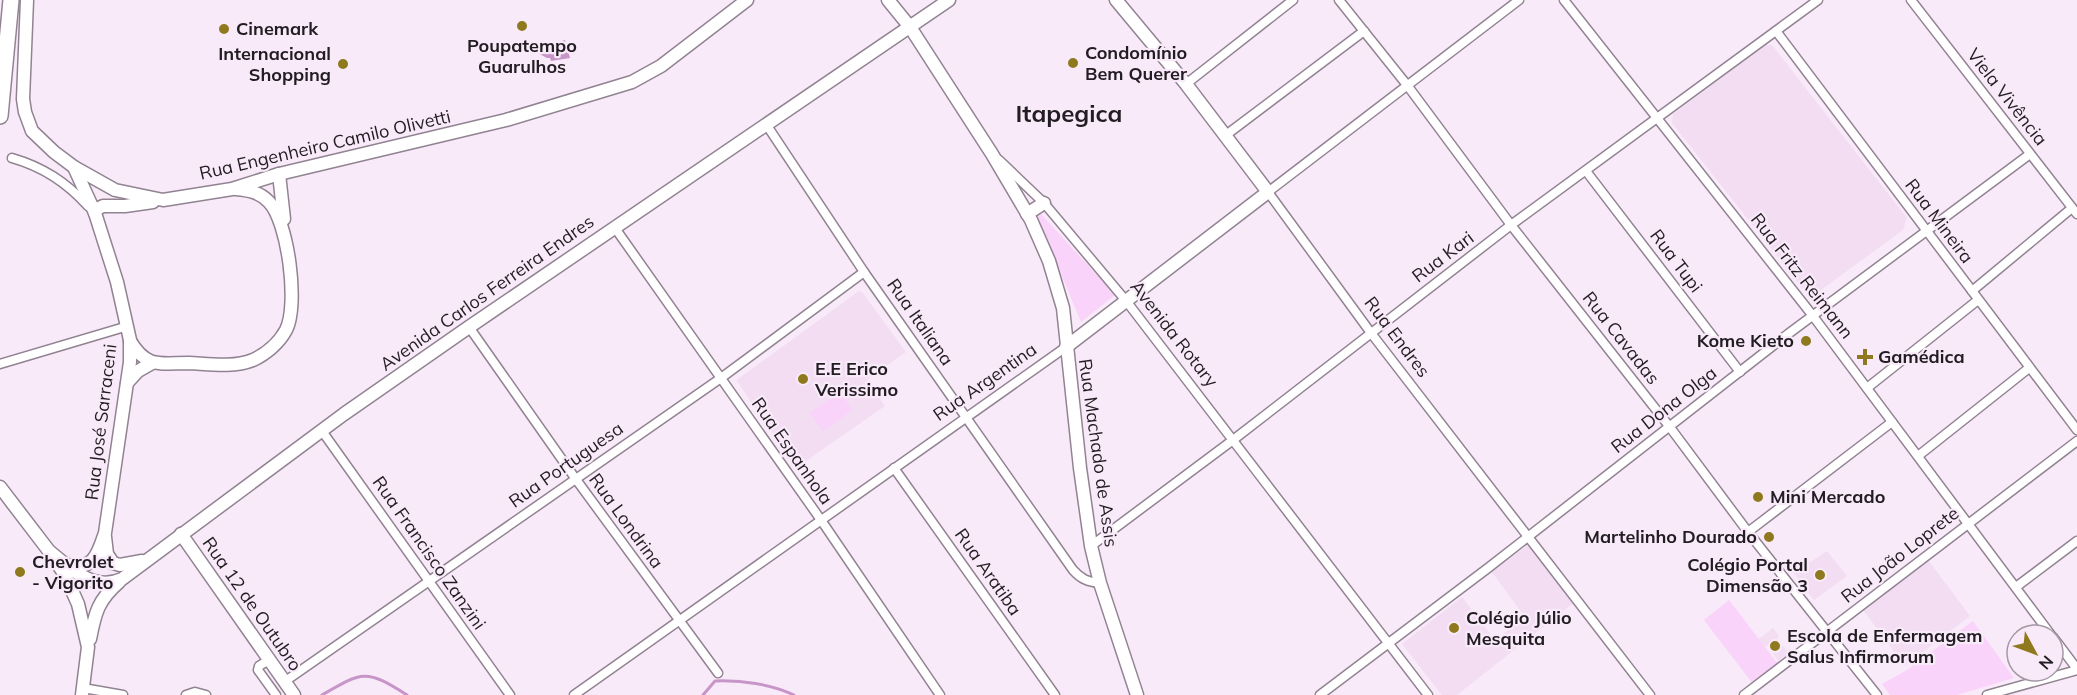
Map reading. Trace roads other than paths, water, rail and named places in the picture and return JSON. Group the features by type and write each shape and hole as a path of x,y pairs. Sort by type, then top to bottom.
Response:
{"highway":[{"path":"0,116 11,0"}],"street":[{"name":"Rua Engenheiro Camilo Olivetti","path":"27,0 23,99 32,131 74,167 115,190 163,200 232,189 279,174 506,120 632,82 661,66 747,0"},
{"name":"Avenida Rotary","path":"888,0 910,27 992,154 1044,203 1127,302 1428,695"},
{"name":"Avenida Carlos Ferreira Endres","path":"88,647 98,606 106,594 181,534 322,430 469,327 949,0"},
{"name":"Rua Endres","path":"1116,0 1226,135 1371,333 1650,695"},
{"path":"1186,84 1293,0"},
{"name":"Rua Cavadas","path":"1339,0 1511,225 1669,426 1748,532 1878,695"},
{"name":"Rua Argentina","path":"574,695 1066,347 1519,0"},
{"name":"Rua Fritz Reimann","path":"1564,0 1813,316 2042,623"},
{"name":"Rua Kari","path":"1091,546 1233,440 1511,225 1818,0"},
{"name":"Viela Vivência","path":"1911,0 2074,211"},
{"path":"1226,135 1364,31"},
{"name":"Rua Mineira","path":"1776,31 2077,430"},
{"name":"Rua Italiana","path":"766,124 864,272 1073,570 1089,582 1100,583"},
{"name":"Rua Machado de Assis","path":"992,154 1027,214 1058,285 1064,308 1066,347 1091,546 1100,583 1137,695"},
{"name":"Rua Dona Olga","path":"1320,695 1813,316 2030,154"},
{"path":"12,158 32,163 55,176 95,213 103,206 133,205 163,200"},
{"name":"Rua José Sarraceni","path":"67,565 79,567 90,563 99,550 105,533 130,362 128,326 117,282 95,213 74,167"},
{"name":"Rua Tupi","path":"1586,171 1740,372"},
{"path":"126,384 138,371 152,363 236,364 258,357 274,345 286,330 291,312 291,289 279,174"},
{"path":"232,189 256,193 269,202 278,215 286,238"},
{"path":"1027,214 1044,203"},
{"path":"1972,291 2074,211"},
{"name":"Rua Espanhola","path":"615,228 940,695"},
{"name":"Rua Portuguesa","path":"284,682 721,378 864,272"},
{"path":"1867,388 1978,300"},
{"path":"0,364 128,326"},
{"name":"Rua Londrina","path":"469,327 575,478 718,673"},
{"path":"130,340 139,355 152,363"},
{"path":"1918,456 2029,368"},
{"path":"1748,532 1892,422"},
{"name":"Rua Francisco Zanzini","path":"322,430 510,695"},
{"name":"Rua João Loprete","path":"1744,695 2077,441"},
{"name":"Rua Aratiba","path":"894,468 1055,695"},
{"path":"0,487 49,551 75,596 82,616 88,647 83,692 123,695"},
{"name":"Rua José Sarraceni","path":"105,533 107,554 113,563 130,564 148,559"},
{"name":"Rua 12 de Outubro","path":"181,534 294,695"},
{"path":"2016,587 2077,541"},
{"path":"49,551 82,576 95,582 110,584 122,579"},
{"name":"Rua Fritz Reimann","path":"2065,654 2077,670"},
{"path":"269,660 259,666 258,670 276,695"},
{"path":"1987,695 2077,670"},
{"path":"186,695 195,692 206,695"}],"waterway":[{"path":"322,695 347,681 364,676 373,677 407,695"},
{"path":"703,695 715,681 766,685 794,695"}],"place":[{"name":"Poupatempo Guarulhos","path":"522,26"},
{"name":"Cinemark","path":"224,29"},
{"name":"Condomínio Bem Querer","path":"1073,63"},
{"name":"Internacional Shopping","path":"343,64"},
{"name":"Kome Kieto","path":"1806,341"},
{"name":"Gamédica","path":"1865,357"},
{"name":"E.E Erico Verissimo","path":"803,379"},
{"name":"Mini Mercado","path":"1758,497"},
{"name":"Martelinho Dourado","path":"1769,537"},
{"name":"Chevrolet - Vigorito","path":"20,572"},
{"name":"Colégio Portal Dimensão 3","path":"1820,575"},
{"name":"Colégio Júlio Mesquita","path":"1454,628"},
{"name":"Escola de Enfermagem Salus Infirmorum","path":"1775,646"}],"district":[{"name":"Itapegica","path":"1069,114"}]}
